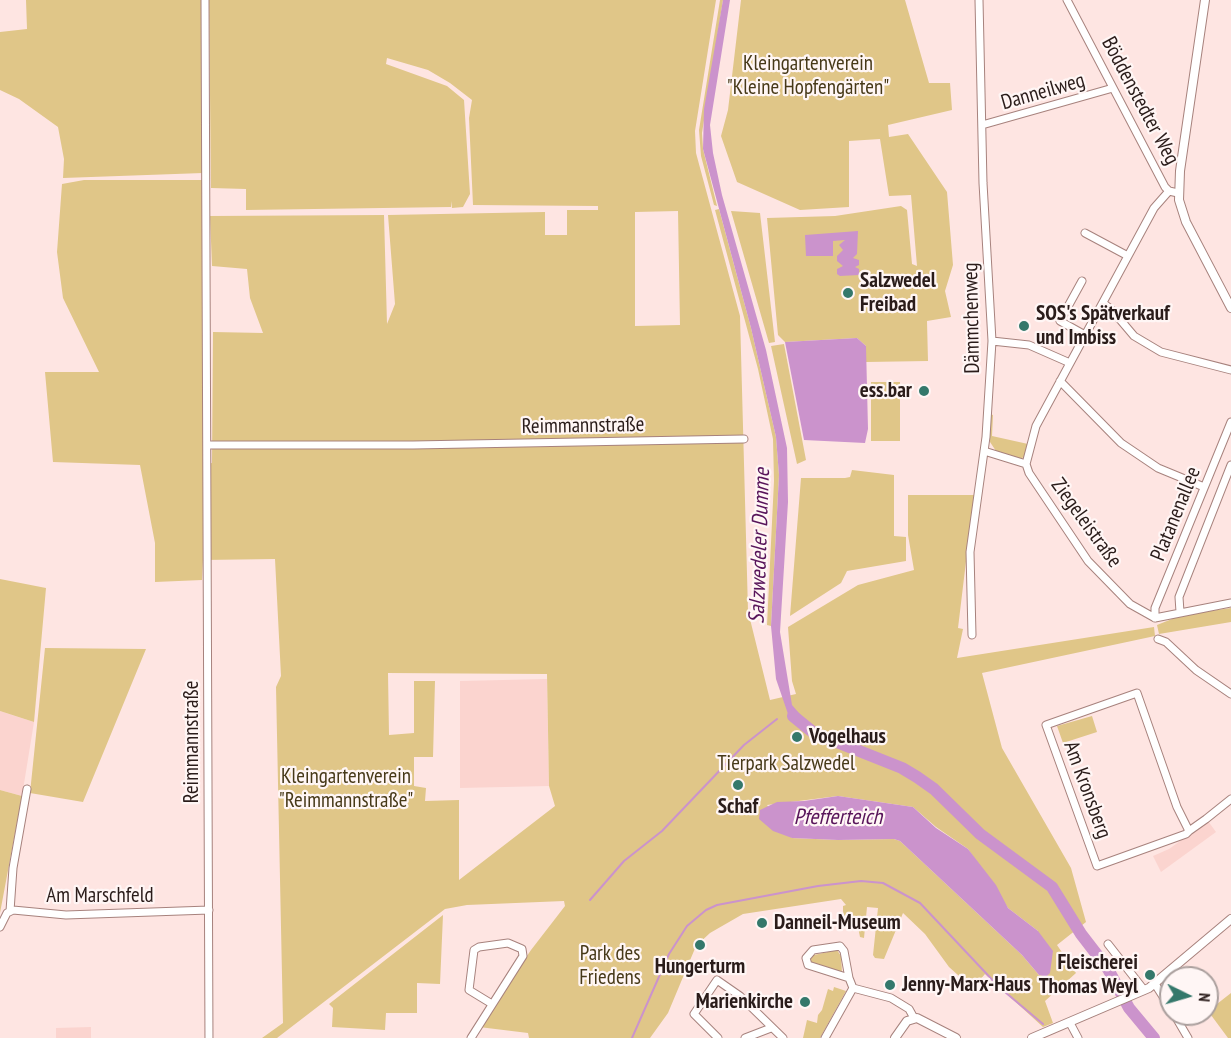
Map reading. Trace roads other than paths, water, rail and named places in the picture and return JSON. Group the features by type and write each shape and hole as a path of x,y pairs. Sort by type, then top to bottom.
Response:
{"street":[{"name":"Reimmannstraße","path":"205,0 209,1038"},
{"name":"Dämmchenweg","path":"972,635 971,534 984,451 992,341 979,0"},
{"name":"Böddenstedter Weg","path":"1067,0 1113,88 1173,192 1231,308"},
{"path":"984,451 1026,464 1036,426 1060,381 1154,208 1173,192 1206,0"},
{"name":"Danneilweg","path":"982,125 991,125 1113,88"},
{"path":"1085,233 1128,256"},
{"path":"1082,281 1060,321 1085,335"},
{"path":"1103,303 1134,336 1161,352 1231,370"},
{"path":"992,341 1029,345 1070,363"},
{"path":"1060,381 1121,443 1158,468 1204,487"},
{"name":"Platanenallee","path":"1155,618 1155,608 1231,422"},
{"name":"Reimmannstraße","path":"207,446 744,439"},
{"name":"Ziegeleistraße","path":"1026,464 1029,473 1088,561 1130,604 1155,618"},
{"name":"Platanenallee","path":"1180,612 1179,597 1231,465"},
{"path":"1155,618 1231,603"},
{"path":"1158,639 1166,642 1196,670 1231,694"},
{"name":"Am Kronsberg","path":"1189,831 1180,814 1137,693 1046,725 1097,867 1189,831 1231,799"},
{"path":"0,927 10,911 13,868 27,789"},
{"name":"Am Marschfeld","path":"10,911 17,909 74,915 209,910"},
{"path":"1032,1038 1155,984 1231,919"},
{"path":"471,1038 523,956 522,949 508,943 479,947 474,950 469,990 492,1004"},
{"path":"1108,944 1144,990"},
{"path":"849,978 808,965 806,958 813,950 840,946 844,951 853,988"},
{"path":"718,1038 694,1014 714,981 720,980 740,996 773,1033 783,1038"},
{"path":"1155,984 1159,990"},
{"path":"853,988 891,998 909,1009 914,1018"},
{"path":"825,1038 853,988"},
{"path":"895,1038 903,1026 914,1018 924,1020 956,1038"},
{"path":"1070,1023 1078,1038"},
{"path":"745,1038 773,1033"}],"water":[{"name":"Salzwedeler Dumme","path":"723,0 730,0 710,125 713,153 722,195 766,350 787,448 788,502 780,632 792,705 805,720 805,729 788,714 776,679 771,626 779,475 776,437 751,328 703,149 704,109"},
{"path":"858,231 857,254 853,258 859,260 859,265 855,267 859,269 859,275 840,276 837,274 837,269 843,266 837,261 837,256 843,250 839,245 845,240 833,241 833,256 806,256 805,235"},
{"path":"857,338 866,346 868,429 865,443 804,440 785,342"},
{"name":"Pfefferteich","path":"838,796 913,807 936,828 968,849 996,885 1008,908 1038,931 1053,951 1050,973 1046,977 1039,975 1022,955 900,841 894,839 792,838 773,831 759,819 760,810 777,802"}],"waterway":[{"name":"Salzwedeler Dumme","path":"793,716 814,733 902,768 917,777 934,789 980,834 1052,887 1081,934 1108,969 1129,1008 1154,1038"},
{"path":"590,900 624,861 662,831 744,745 777,719"},
{"path":"632,1038 669,954 687,926 706,910 717,905 818,886 861,881 883,883 920,903 999,987 1043,1024"}],"place":[{"name":"Salzwedel Freibad","path":"848,293"},
{"name":"SOS's Spätverkauf und Imbiss","path":"1024,326"},
{"name":"ess.bar","path":"924,391"},
{"name":"Vogelhaus","path":"797,737"},
{"name":"Schaf","path":"738,785"},
{"name":"Danneil-Museum","path":"762,923"},
{"name":"Hungerturm","path":"700,945"},
{"name":"Fleischerei Thomas Weyl","path":"1150,975"},
{"name":"Jenny-Marx-Haus","path":"890,985"},
{"name":"Marienkirche","path":"805,1002"}],"park label":[{"name":"Kleingartenverein \"Kleine Hopfengärten\"","path":"808,76"},
{"name":"Tierpark Salzwedel","path":"786,764"},
{"name":"Kleingartenverein \"Reimmannstraße\"","path":"346,789"},
{"name":"Park des Friedens","path":"610,966"}]}
